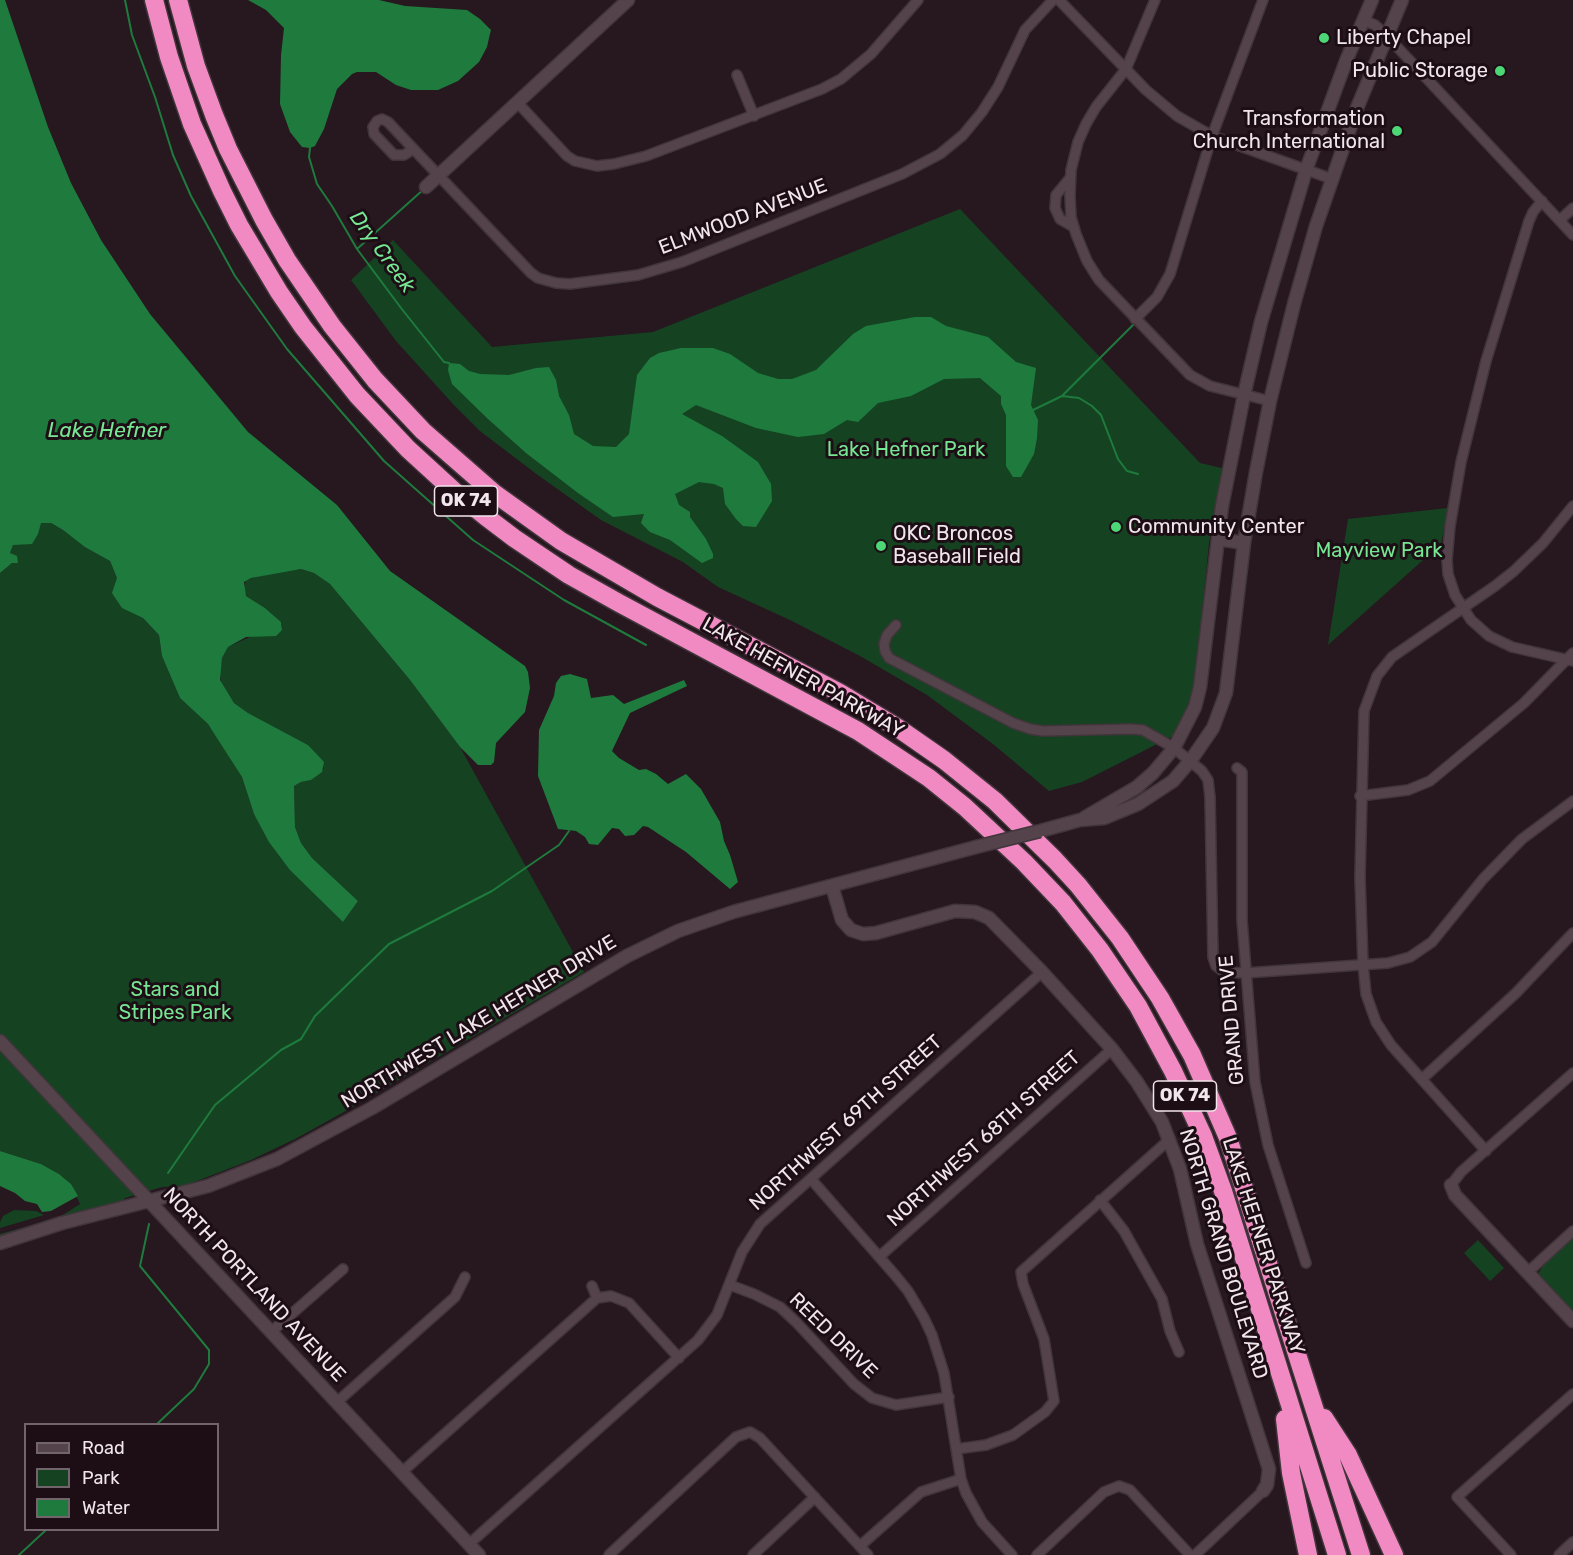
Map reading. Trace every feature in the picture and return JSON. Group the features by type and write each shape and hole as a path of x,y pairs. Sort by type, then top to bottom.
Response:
{"highway":[{"name":"LAKE HEFNER PARKWAY","path":"154,0 169,57 192,124 222,191 250,244 279,292 330,363 369,409 408,449 485,516 560,569 833,717 895,754 965,807 1024,862 1063,903 1100,950 1138,1006 1173,1071 1203,1136 1223,1191 1337,1555"},
{"name":"LAKE HEFNER PARKWAY","path":"178,0 196,66 214,115 232,158 264,220 305,288 332,326 375,380 423,431 494,493 561,542 657,597 840,693 898,728 944,760 995,801 1055,860 1098,909 1160,998 1192,1055 1210,1094 1244,1185 1361,1555"},
{"path":"1279,1367 1292,1473 1308,1555"},
{"path":"1311,1398 1348,1455 1394,1555"}],"street":[{"path":"426,187 628,0"},
{"path":"517,102 567,156 575,161 597,166 646,156 754,116 841,79 871,54 918,0"},
{"name":"ELMWOOD AVENUE","path":"412,150 538,278 556,283 586,283 660,269 902,174 940,154 963,135 982,112 998,87 1025,30 1053,0"},
{"path":"1059,0 1170,111 1212,136 1332,179"},
{"path":"1155,0 1126,69 1104,95 1086,124 1073,157 1070,205 1074,227 1081,249 1106,289 1180,366 1200,382 1270,401"},
{"path":"1135,318 1157,297 1170,274 1212,136 1263,0"},
{"path":"1076,821 1137,787 1174,748 1191,714 1200,687 1218,539 1244,395 1271,285 1306,170 1372,0"},
{"path":"1076,821 1104,818 1138,804 1173,781 1213,728 1226,693 1244,543 1270,401 1302,273 1357,108 1402,0"},
{"path":"1363,20 1375,25 1386,35 1573,235"},
{"path":"737,75 754,116"},
{"path":"1070,178 1056,195 1054,208 1060,219 1074,227"},
{"path":"1542,201 1533,212 1513,267 1486,361 1461,462 1447,545 1447,560 1450,585 1462,608 1479,627 1500,642 1512,647 1571,658"},
{"path":"1560,220 1573,208"},
{"path":"1486,1151 1391,1045 1376,1022 1366,994 1360,878 1360,796 1364,711 1377,676 1392,657 1495,586 1528,558 1573,506"},
{"path":"1218,539 1244,543"},
{"path":"896,625 887,635 884,644 889,658 1022,727 1043,731 1143,730 1191,760 1205,775 1209,786 1214,962 1224,972 1245,974 1401,960 1426,947 1496,865 1536,827 1573,801"},
{"path":"1360,796 1408,790 1430,781 1524,703 1571,658"},
{"name":"GRAND DRIVE","path":"1236,768 1242,772 1240,865 1245,974 1259,1107 1268,1145 1306,1263"},
{"name":"NORTHWEST LAKE HEFNER DRIVE","path":"0,1243 62,1223 208,1186 301,1148 627,956 665,937 715,917 1076,821"},
{"name":"NORTH GRAND BOULEVARD","path":"832,886 842,920 856,932 876,933 955,912 975,912 996,923 1112,1049 1151,1104 1170,1139 1180,1169 1197,1244 1269,1469 1267,1485 1263,1491"},
{"path":"1422,1079 1516,993 1573,933"},
{"name":"NORTHWEST 69TH STREET","path":"469,1544 698,1340 717,1316 742,1252 760,1224 1042,972"},
{"name":"NORTH PORTLAND AVENUE","path":"0,1041 479,1555"},
{"name":"NORTHWEST 68TH STREET","path":"879,1257 1112,1049"},
{"path":"1573,1073 1455,1178 1451,1185 1455,1195 1573,1322"},
{"path":"956,1449 986,1445 1013,1435 1045,1412 1054,1401 1044,1339 1023,1284 1021,1272 1170,1139"},
{"path":"811,1179 908,1291 924,1318 939,1353 961,1479 973,1508 1012,1555"},
{"path":"1100,1200 1124,1231 1162,1299 1170,1330 1179,1352"},
{"path":"1528,1272 1573,1232"},
{"path":"272,1332 343,1269"},
{"path":"337,1402 455,1297 465,1277"},
{"name":"REED DRIVE","path":"730,1285 780,1307 854,1384 872,1398 896,1405 948,1397"},
{"path":"592,1286 597,1298"},
{"path":"402,1472 597,1298 611,1296 629,1303 679,1358"},
{"path":"1511,1555 1457,1497 1573,1394"},
{"path":"609,1555 736,1437 750,1432 760,1438 868,1555"},
{"path":"860,1546 921,1492 961,1479"},
{"path":"1037,1555 1104,1492 1119,1486 1125,1487 1135,1495 1190,1555"},
{"path":"1195,1555 1263,1491"},
{"path":"753,1555 815,1497"},
{"path":"1559,1555 1573,1542"}],"green space":[{"name":"Lake Hefner Park","path":"960,209 1200,463 1226,469 1209,543 1195,684 1175,735 1082,782 1049,791 993,744 927,695 860,656 718,587 683,562 601,520 535,473 480,431 453,404 396,341 351,280 393,240 492,347 653,332"},
{"name":"Mayview Park","path":"1448,508 1441,544 1328,645 1348,519"},
{"name":"Stars and Stripes Park","path":"40,523 51,523 110,561 117,578 122,607 143,618 159,635 162,656 180,698 208,724 221,742 242,777 254,814 314,893 343,922 358,901 312,858 301,843 295,827 294,786 311,780 324,768 308,745 234,703 221,683 220,673 222,658 228,647 252,636 276,636 282,627 281,622 265,608 246,596 244,589 246,580 265,574 301,569 314,573 330,584 410,680 460,747 584,972 342,1113 251,1160 184,1186 162,1187 125,1198 121,1203 0,1237 0,1234 58,1218 80,1204 71,1184 59,1174 41,1164 0,1151 0,573 12,563 10,553 13,545 38,534"},
{"path":"14,1210 36,1211 44,1215 0,1228 3,1216"},
{"path":"1573,1237 1573,1315 1538,1274 1544,1264"},
{"path":"1478,1240 1504,1268 1490,1281 1464,1253"}],"water":[{"name":"Lake Hefner","path":"0,0 5,0 48,127 71,183 101,240 150,314 248,432 337,505 390,571 525,666 528,672 530,688 525,712 496,743 494,762 491,765 478,765 460,747 410,680 330,584 314,573 301,569 251,578 244,582 246,596 281,622 282,630 276,636 246,637 228,647 222,658 220,680 234,703 308,745 324,762 322,772 311,780 294,786 295,827 301,843 312,858 358,901 343,922 290,870 269,842 254,814 242,777 208,724 180,698 162,656 159,635 143,618 122,608 112,593 117,578 110,561 51,523 41,523 32,544 13,545 10,553 17,556 18,563 12,563 0,573"},
{"path":"248,0 379,0 405,6 467,10 491,30 487,47 479,62 458,81 438,90 411,90 396,85 376,72 352,74 337,89 324,129 315,146 310,148 302,147 290,132 280,104 284,28 266,10"},
{"path":"915,317 931,317 946,326 988,337 1016,362 1036,368 1031,405 1038,420 1037,438 1034,454 1021,477 1013,477 1006,466 1006,415 1001,404 1001,396 980,378 944,379 911,396 878,403 858,422 847,420 824,434 798,437 756,428 696,405 682,414 722,436 758,462 771,484 772,501 756,527 743,526 736,519 725,504 723,488 714,484 699,482 675,494 679,505 690,512 690,517 706,539 713,554 713,558 702,563 670,540 650,532 641,523 644,514 613,517 578,493 526,453 488,419 452,384 448,370 449,363 460,364 469,371 480,374 509,375 549,367 556,380 559,396 569,415 574,434 593,446 616,447 629,434 637,375 650,358 659,353 681,348 713,348 730,354 758,373 778,379 792,379 816,370 853,334 866,326"},
{"path":"570,674 587,679 591,698 613,695 624,704 684,680 687,686 630,713 612,751 639,770 646,769 668,784 686,774 701,789 720,822 738,882 730,889 686,852 648,827 643,826 634,835 625,836 619,829 612,828 598,845 589,844 585,837 576,831 558,829 538,776 539,730 554,696 556,683 561,676"},
{"path":"0,1151 41,1164 59,1174 71,1184 78,1196 51,1211 42,1212 37,1204 25,1201 0,1186"}],"waterway":[{"path":"125,0 132,35 173,155 191,196 235,276 287,349 384,461 473,540 564,600 646,645"},
{"name":"Dry Creek","path":"310,148 309,157 317,184 357,249 444,362 449,363"},
{"path":"357,249 424,189"},
{"path":"1063,395 1135,323"},
{"path":"1033,410 1062,396 1079,398 1101,415 1118,459 1127,471 1138,474"},
{"path":"168,1173 215,1105 281,1050 301,1039 315,1016 389,944 492,891 559,845 569,831"},
{"path":"149,1224 140,1266 209,1350 209,1364 194,1389 158,1423"},
{"path":"19,1555 45,1531"}],"place":[{"name":"Liberty Chapel","path":"1324,38"},
{"name":"Public Storage","path":"1500,71"},
{"name":"Transformation Church International","path":"1397,131"},
{"name":"Community Center","path":"1116,527"},
{"name":"OKC Broncos Baseball Field","path":"881,546"}]}
